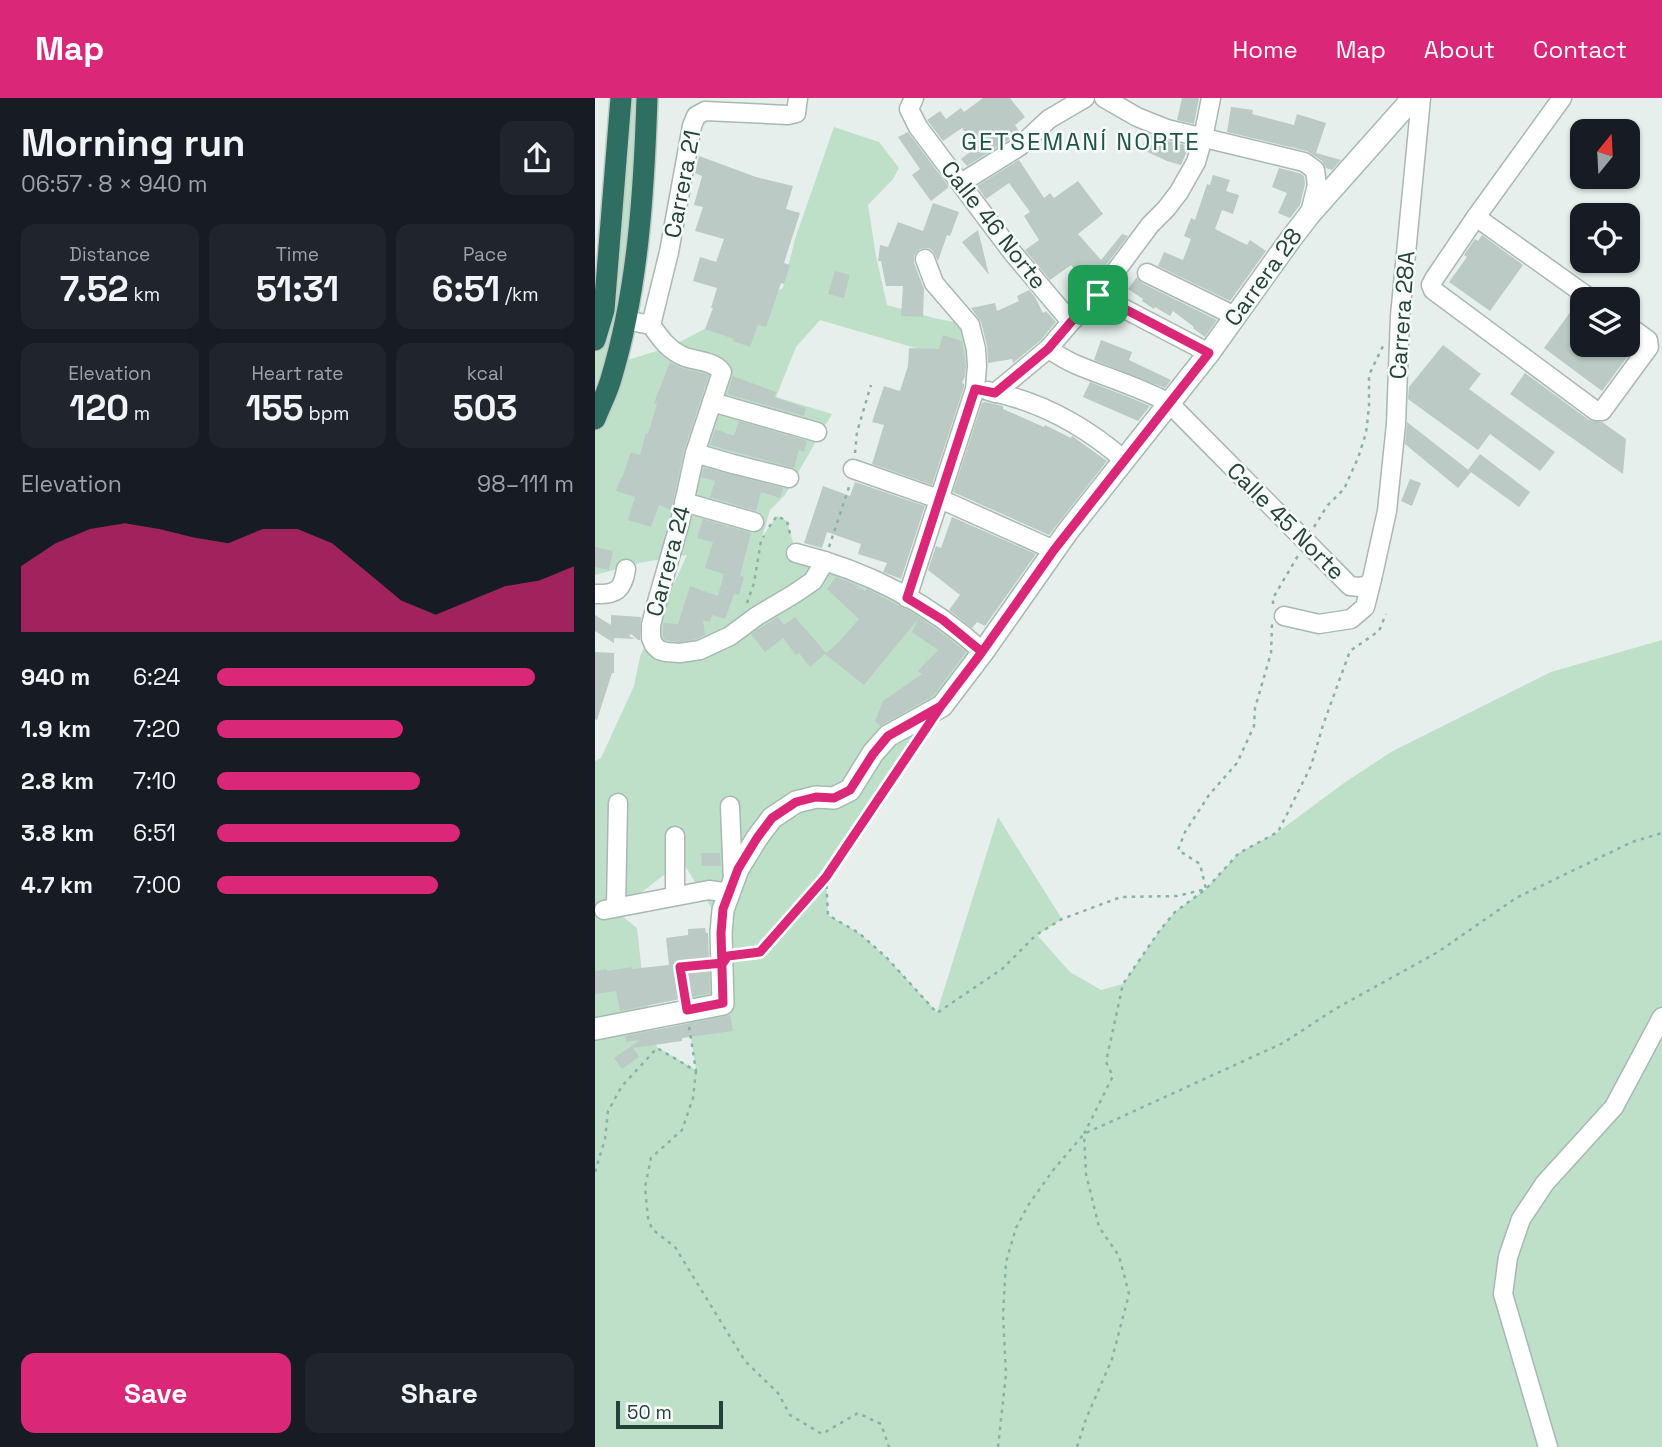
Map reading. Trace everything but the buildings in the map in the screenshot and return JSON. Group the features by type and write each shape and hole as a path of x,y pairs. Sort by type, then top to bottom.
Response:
{"highway":[{"path":"595,340 604,310 621,98"},
{"path":"595,419 611,381 625,320 641,211 647,98"}],"street":[{"name":"Carrera 21","path":"651,325 669,252 688,145 696,116 705,111 788,115 796,113 798,98"},
{"path":"961,183 1020,146 1049,119 1086,98"},
{"path":"1104,98 1136,117 1167,129 1304,162 1315,170 1317,185 1310,214"},
{"path":"995,393 1048,349 1098,295 1150,225 1179,192 1196,162 1211,98"},
{"name":"Carrera 28","path":"687,1010 723,1003 723,909 744,859 772,818 796,802 816,797 834,798 850,790 888,736 941,706 1054,550 1209,353 1310,214 1413,98"},
{"name":"Carrera 28A","path":"1383,531 1396,424 1401,316 1421,98"},
{"path":"1562,98 1476,217 1431,285 1433,290 1595,411 1602,411 1649,347 1648,340 1640,334"},
{"name":"Calle 46 Norte","path":"908,102 918,127 1012,252 1071,322"},
{"path":"1476,217 1574,287"},
{"path":"907,598 975,389 977,366 970,325 934,283 925,259"},
{"path":"1147,273 1235,316"},
{"path":"1098,295 1209,353"},
{"path":"625,320 651,325"},
{"name":"Carrera 24","path":"651,325 659,338 683,356 718,366 722,372 695,453 651,625 651,638 659,650 680,653 700,650 730,636 813,581 825,561"},
{"path":"1048,349 1075,365 1114,378 1169,403"},
{"path":"975,389 1042,407 1086,430 1124,460"},
{"path":"712,402 817,432"},
{"name":"Calle 45 Norte","path":"1169,403 1350,586 1368,585 1372,579 1383,531"},
{"path":"695,453 789,478"},
{"path":"853,469 994,522 1054,550"},
{"path":"684,502 754,522"},
{"path":"796,553 865,576 907,598 943,620 982,652"},
{"path":"595,594 619,590 626,569"},
{"path":"1284,616 1319,624 1351,619 1365,607 1372,579"},
{"path":"618,803 610,909 731,888 730,806"},
{"path":"675,836 675,896"},
{"path":"595,1029 687,1010"},
{"path":"1549,1447 1503,1294 1508,1257 1521,1219 1545,1183 1614,1108 1662,1017"}],"path":[{"path":"747,603 754,583 761,541 777,516 787,521 796,553"},
{"path":"998,1447 1006,1374 1003,1315 1006,1262 1016,1228 1029,1204 1084,1134 1113,1076 1107,1062 1123,984 1175,912 1206,889 1239,853 1278,832 1311,766 1350,651 1379,631 1386,614"},
{"path":"889,1447 881,1423 858,1413 822,1434 790,1415 778,1393 745,1361 675,1247 653,1229 648,1218 645,1187 651,1158 682,1130 693,1098 696,1071 680,967 723,963 728,956 760,952 826,877 918,740"},
{"path":"1084,1134 1283,1043 1335,1009 1438,951 1516,898 1632,842 1662,832"},
{"path":"826,877 828,915 859,933 887,958 937,1013 1002,969 1036,935 1062,919 1122,897 1177,897 1206,889"},
{"path":"595,1172 605,1139 608,1111 622,1086 657,1048 696,1071"},
{"path":"1077,1447 1112,1359 1129,1294 1119,1256 1099,1227 1086,1174 1084,1134"}],"green space":[{"path":"613,98 642,98 621,362 670,347 783,288 795,239 834,127 879,142 899,168 893,179 868,205 887,305 970,325 977,366 820,320 796,347 776,397 832,414 785,495 770,510 762,537 777,516 787,521 796,553 840,566 983,652 942,706 826,877 828,915 859,933 887,958 937,1012 998,817 1062,919 1037,935 1070,972 1101,990 1123,984 1175,912 1206,889 1239,853 1278,832 1391,752 1551,672 1662,640 1662,1447 595,1447 595,761 601,758 634,686 640,657 687,555 644,562 595,575 595,318","holes":["682,861 727,933 723,963 680,967 696,1070 657,1047 643,982 637,928 612,908 638,895"]}],"district":[{"name":"GETSEMANÍ NORTE","path":"1081,141"}],"route":[{"path":"1098,295 1048,349 995,393 975,389 907,598 943,620 982,652 941,706 888,736 850,790 834,798 816,797 796,802 772,818 738,869 723,909 721,933 723,963 723,1003 687,1010 680,967 723,963 728,956 760,952 826,877 941,706 982,652 1054,550 1209,353 1098,295"}]}
